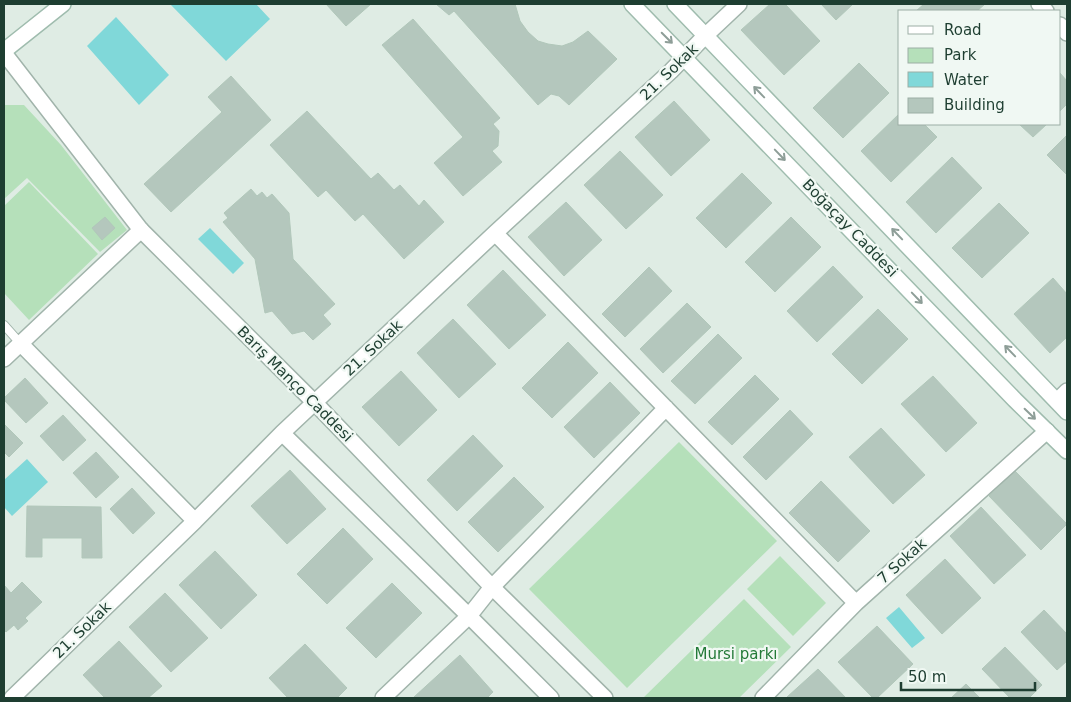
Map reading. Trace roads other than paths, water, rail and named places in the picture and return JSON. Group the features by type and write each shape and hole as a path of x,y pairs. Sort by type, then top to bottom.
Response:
{"street":[{"path":"4,52 63,4"},
{"name":"Boğaçay Caddesi","path":"632,4 1015,400 1067,451"},
{"name":"Boğaçay Caddesi","path":"675,4 1064,401"},
{"name":"21. Sokak","path":"12,698 195,521 282,433 685,57 738,4"},
{"name":"Barış Manço Caddesi","path":"4,52 141,230 315,403 492,587 604,698"},
{"path":"4,359 141,230"},
{"path":"495,233 856,603"},
{"path":"20,343 195,521"},
{"path":"383,698 469,616 492,587 666,408"},
{"name":"7 Sokak","path":"763,698 856,603 1047,431"},
{"path":"282,433 550,698"}],"lane":[{"path":"4,326 20,343"}],"water":[{"path":"170,4 256,4 270,19 226,61"},
{"path":"116,17 169,75 139,105 87,46"},
{"path":"210,228 244,263 233,274 198,239"},
{"path":"27,459 48,482 12,516 4,507 4,480"},
{"path":"899,607 925,638 912,648 886,618"}],"park label":[{"name":"Mursi parkı","path":"736,654"}]}
